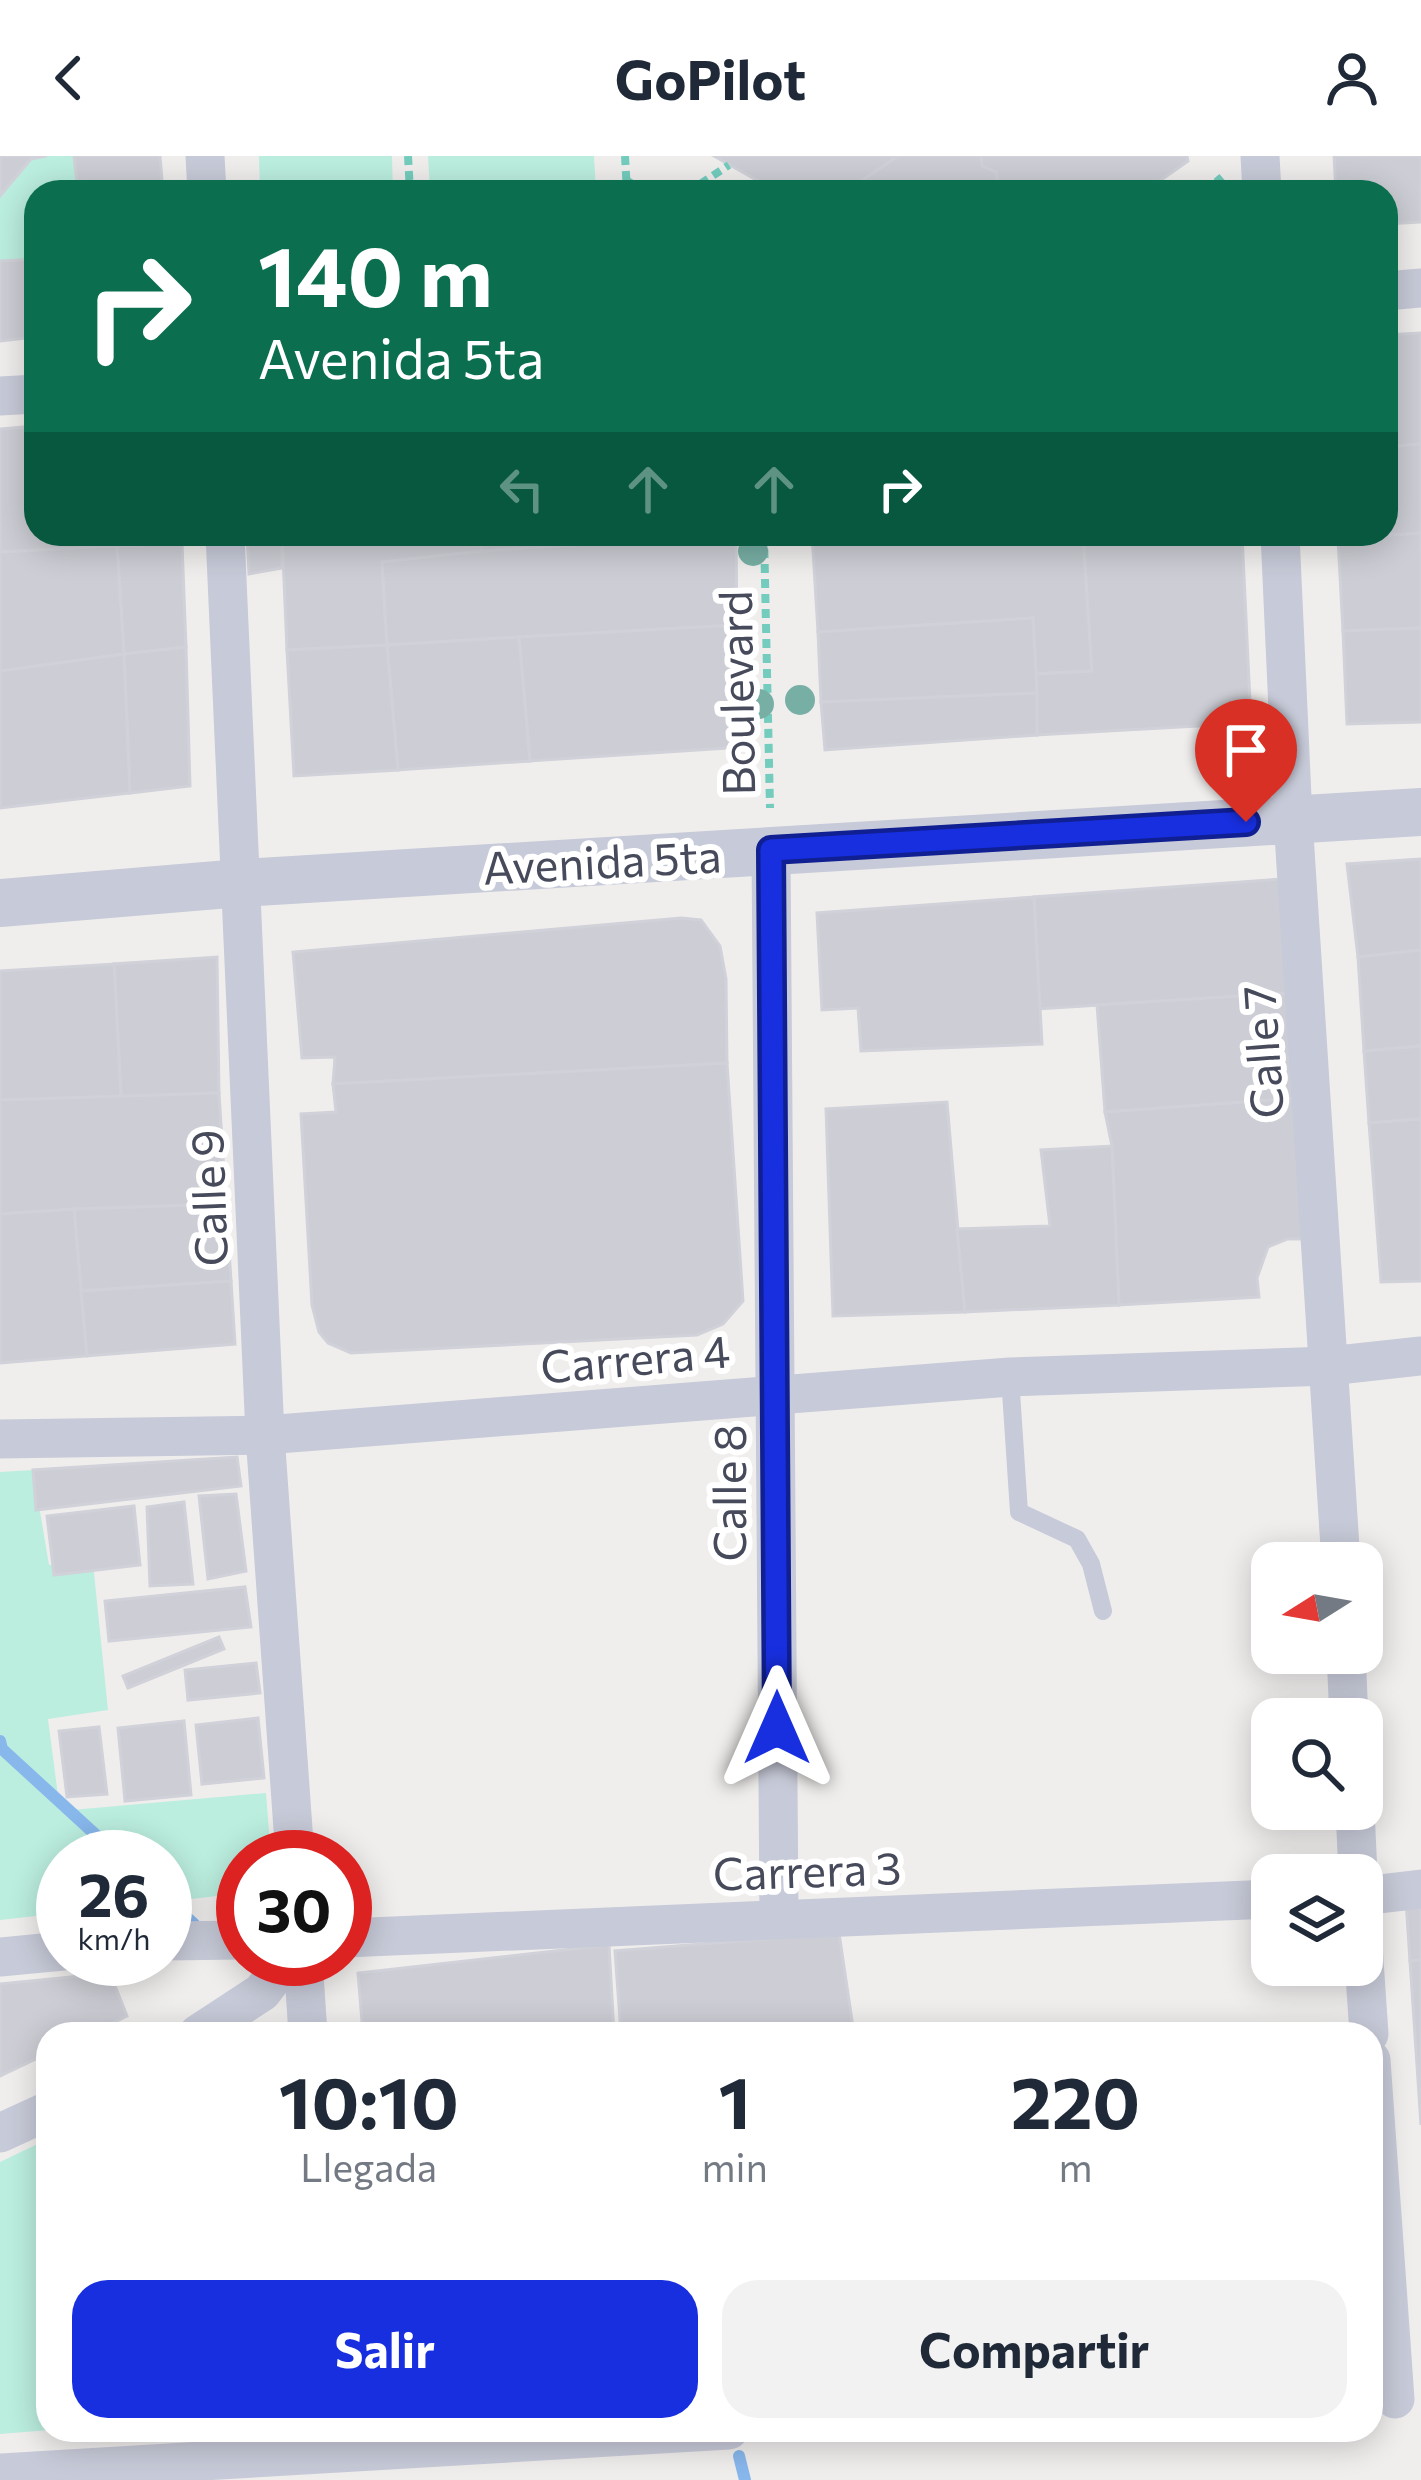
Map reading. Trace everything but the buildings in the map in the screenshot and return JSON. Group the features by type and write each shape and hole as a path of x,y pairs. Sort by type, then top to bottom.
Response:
{"street":[{"name":"Calle 9","path":"225,546 265,1435 294,1830"},
{"name":"Calle 7","path":"1281,546 1293,819 1340,1542"},
{"name":"Avenida 5ta","path":"0,903 241,883 1421,812"},
{"name":"Calle 8","path":"771,850 779,1918"},
{"name":"Carrera 4","path":"0,1439 265,1435 1010,1377 1330,1366 1421,1357"},
{"path":"1383,1893 1421,1888"},
{"name":"Carrera 3","path":"372,1937 1251,1900"},
{"path":"0,1957 36,1954"},
{"path":"216,2022 266,1986"},
{"path":"305,1986 307,2022"},
{"path":"1366,1986 1368,2022"},
{"path":"0,2133 36,2116"},
{"path":"1383,2194 1402,2405"},
{"path":"0,2473 540,2442"}],"lane":[{"path":"1010,1377 1019,1512 1034,1523 1077,1539 1091,1564 1102,1610"}],"path":[{"path":"625,156 626,180"},
{"path":"706,180 729,165"},
{"name":"Boulevard","path":"764,546 771,850"}],"green space":[{"path":"74,156 77,180 24,180 24,260 0,261 0,196 31,159"},
{"path":"259,156 392,156 393,180 260,180"},
{"path":"428,156 594,156 595,180 429,180"},
{"path":"33,1470 49,1565 93,1563 108,1710 48,1719 60,1811 266,1793 269,1830 216,1830 216,1896 192,1899 192,1830 36,1830 36,1916 0,1920 0,1472"},
{"path":"36,2145 36,2431 0,2434 0,2162"}],"waterway":[{"path":"0,1741 2,1749 90,1830"},
{"path":"739,2456 745,2480"}],"route":[{"path":"777,1728 771,850 1246,822"}]}
